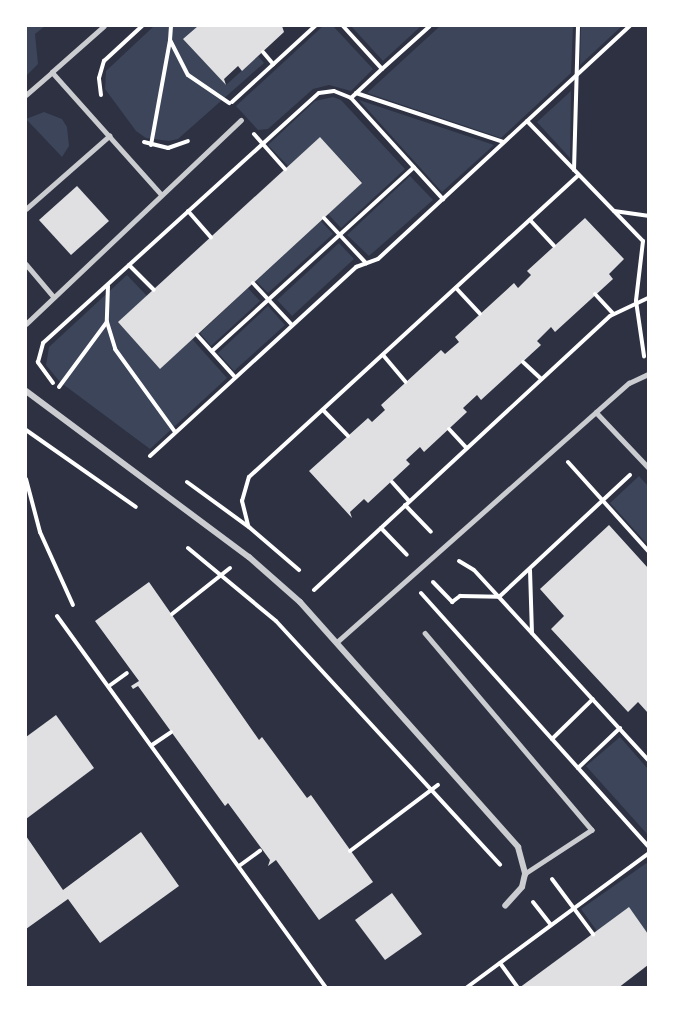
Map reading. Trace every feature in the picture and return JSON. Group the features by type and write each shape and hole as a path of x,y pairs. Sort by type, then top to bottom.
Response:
{"street":[{"path":"26,391 249,557 300,602 509,833 524,860 525,874 522,887 505,906"}],"lane":[{"path":"26,95 104,26"},
{"path":"52,72 161,194"},
{"path":"26,324 241,120"},
{"path":"26,209 109,136"},
{"path":"26,264 53,296"},
{"path":"337,642 629,383 648,375"},
{"path":"596,412 648,467"},
{"path":"425,633 592,830 525,874"}],"path":[{"path":"106,102 99,86 104,61 142,26"},
{"path":"151,145 171,26"},
{"path":"170,40 188,75 229,104 315,26"},
{"path":"343,26 382,69"},
{"path":"351,98 430,26"},
{"path":"574,170 578,26"},
{"path":"141,449 150,456 356,267 378,259 630,26"},
{"path":"263,52 273,64"},
{"path":"68,394 59,387 39,362 43,344 319,93 334,91 351,98 443,199"},
{"path":"356,93 503,142"},
{"path":"527,121 648,248"},
{"path":"140,140 168,148 188,142 196,135"},
{"path":"262,144 285,169"},
{"path":"212,351 414,167"},
{"path":"249,527 242,501 249,477 579,175"},
{"path":"188,211 211,237"},
{"path":"614,211 648,216"},
{"path":"324,218 366,262"},
{"path":"530,220 554,246"},
{"path":"643,242 636,301 648,375"},
{"path":"129,265 154,290"},
{"path":"253,283 292,325"},
{"path":"108,284 107,322 115,349 175,432"},
{"path":"456,288 480,314"},
{"path":"595,294 613,313"},
{"path":"300,602 613,313 636,301 648,298"},
{"path":"59,387 107,322"},
{"path":"197,335 236,377"},
{"path":"382,355 406,382"},
{"path":"523,362 541,379"},
{"path":"323,410 348,436"},
{"path":"448,429 467,448"},
{"path":"26,430 136,507"},
{"path":"555,448 648,550"},
{"path":"381,527 452,602 460,596 499,597 644,462"},
{"path":"26,478 40,532 73,605"},
{"path":"392,482 409,501"},
{"path":"188,548 276,621 430,791 522,887 551,925"},
{"path":"172,614 231,568"},
{"path":"530,569 532,633"},
{"path":"474,570 648,760"},
{"path":"409,579 648,846"},
{"path":"57,616 326,987"},
{"path":"109,686 127,673"},
{"path":"552,739 593,699"},
{"path":"578,768 620,728"},
{"path":"152,745 171,732"},
{"path":"350,852 430,791"},
{"path":"240,866 260,851"},
{"path":"466,987 648,854"},
{"path":"540,863 593,933"},
{"path":"500,963 518,987"}],"shaded area":[{"path":"26,26 45,26 35,34 38,64 26,76"},
{"path":"154,26 198,26 184,39 226,85 258,56 264,63 178,139 169,141 146,138 136,131 105,89 106,71"},
{"path":"323,26 333,26 373,69 351,91 329,85 313,89 268,129 258,130 236,106"},
{"path":"351,26 421,26 383,61"},
{"path":"440,26 573,26 571,73 501,138 367,93"},
{"path":"581,26 622,26 580,65"},
{"path":"571,91 570,158 537,122"},
{"path":"333,97 341,100 405,169 341,228 328,214 362,182 320,137 288,166 268,145 315,101"},
{"path":"359,100 494,145 442,192"},
{"path":"44,112 62,119 67,127 69,146 62,157 26,119"},
{"path":"410,176 433,200 369,256 347,235"},
{"path":"321,221 333,234 268,293 256,281"},
{"path":"339,243 354,259 292,316 277,300"},
{"path":"127,275 147,296 160,369 192,339 227,378 150,449 60,382 46,365 49,347"},
{"path":"248,288 260,301 211,346 200,333"},
{"path":"268,306 285,325 234,371 218,353"},
{"path":"639,476 648,486 648,545 610,503"},
{"path":"620,737 648,769 648,835 586,766"},
{"path":"648,862 648,934 629,908 597,931 581,909"}],"building":[{"path":"198,26 282,26 284,32 242,71 238,66 224,79 226,85 183,39"},
{"path":"320,137 362,183 160,369 118,322"},
{"path":"77,186 109,221 71,255 39,220"},
{"path":"585,218 624,259 609,274 613,279 555,332 551,327 537,341 541,345 481,400 477,395 463,408 467,412 424,452 420,447 406,460 410,464 368,503 364,499 350,512 352,518 309,471 368,418 372,422 385,410 381,405 441,350 445,354 459,342 455,337 514,283 518,288 531,275 527,271"},
{"path":"609,525 648,568 648,713 638,702 628,712 551,629 564,616 540,589"},
{"path":"149,582 259,740 262,737 307,798 311,795 373,882 319,920 276,860 268,866 270,860 228,803 225,806 138,686 133,689 131,686 139,681 95,621"},
{"path":"56,715 94,768 26,819 26,737"},
{"path":"141,832 179,886 100,943 68,899 26,929 26,836 63,890"},
{"path":"392,893 422,934 385,960 355,920"},
{"path":"629,907 648,934 648,965 618,988 519,988"}]}
